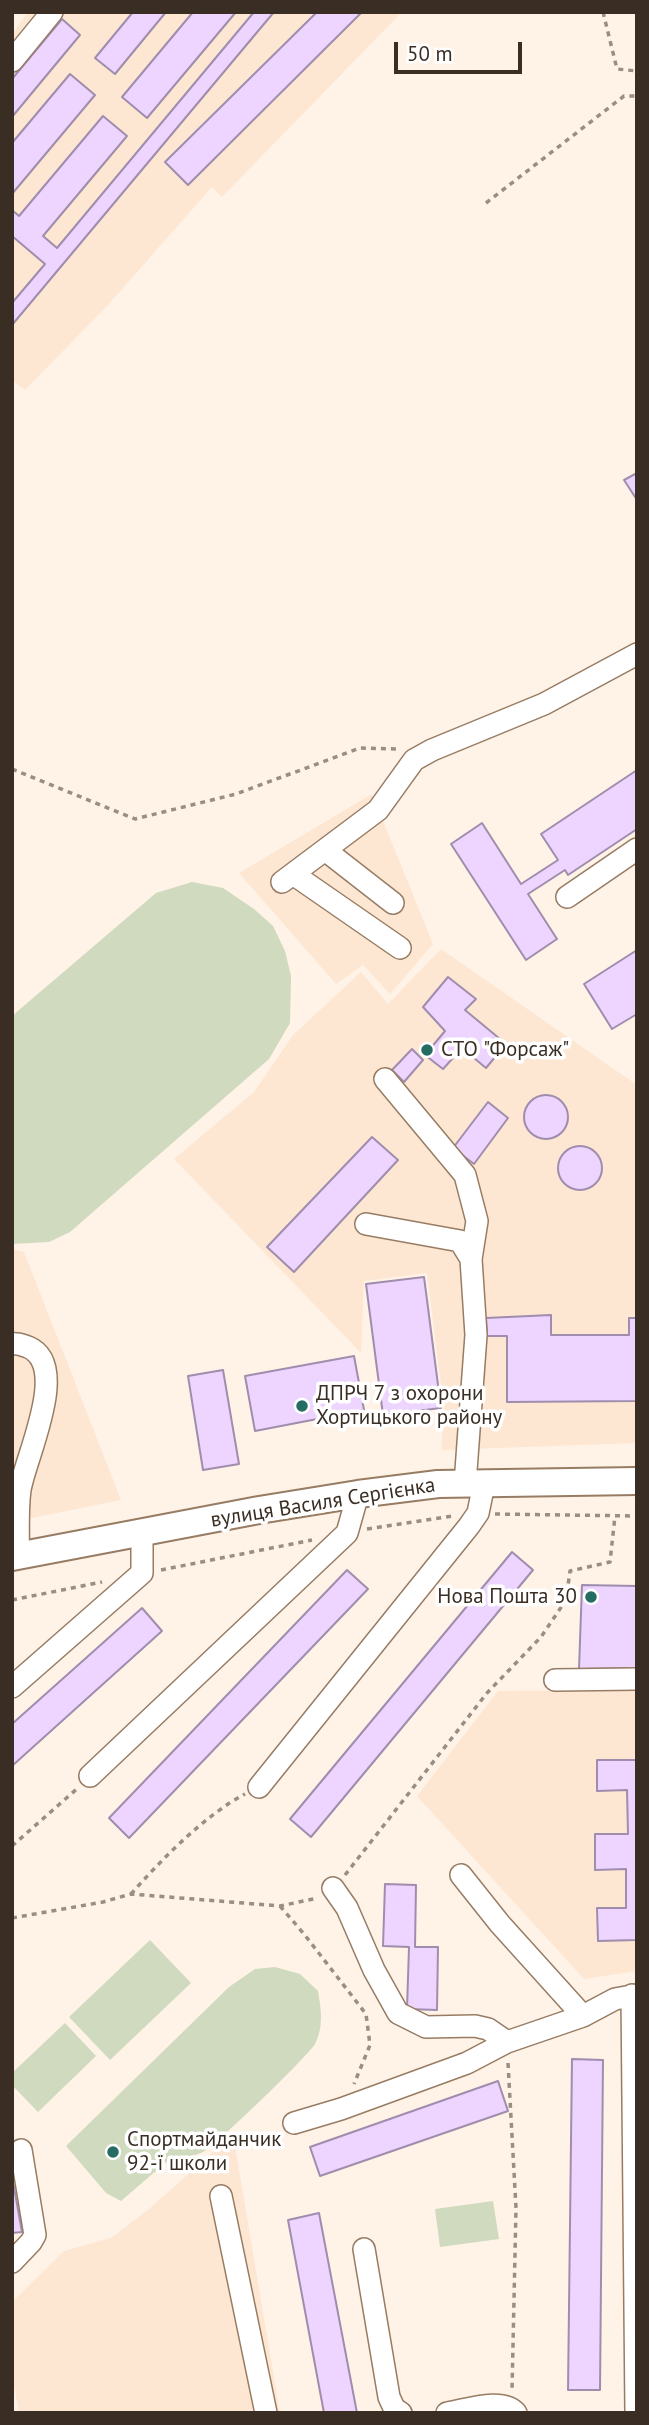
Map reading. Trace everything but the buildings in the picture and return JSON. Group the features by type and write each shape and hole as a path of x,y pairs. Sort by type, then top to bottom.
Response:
{"main road":[{"name":"вулиця Василя Сергієнка","path":"15,1556 358,1494 438,1485 637,1481"}],"street":[{"path":"12,61 52,12"},
{"path":"400,948 287,878 378,810 423,755 544,704 637,654"},
{"path":"567,898 637,849"},
{"path":"325,850 393,903"},
{"path":"259,1787 478,1513 474,1484 476,1335 471,1259 477,1222 465,1175 385,1079"},
{"path":"366,1224 460,1241 471,1259"},
{"path":"12,1345 18,1343 40,1355 45,1371 44,1407 20,1489 15,1556"},
{"path":"90,1776 348,1533 358,1494"},
{"path":"12,1687 142,1573 142,1534"},
{"path":"555,1680 637,1679"},
{"path":"461,1875 500,1924 583,2016"},
{"path":"333,1888 347,1908 374,1970 398,2013 426,2027 475,2026 488,2029 507,2042"},
{"path":"293,2123 341,2109 467,2063 507,2042 583,2016 599,2005 634,1995 636,2413"},
{"path":"12,2262 35,2235 20,2150"},
{"path":"221,2196 266,2413"},
{"path":"364,2249 389,2397 394,2408 401,2413"},
{"path":"447,2413 500,2404 514,2410"}],"path":[{"path":"603,12 617,69 637,71"},
{"path":"486,204 624,96 637,96"},
{"path":"12,769 135,819 236,794 360,748 423,755"},
{"path":"142,1573 424,1519 478,1513 637,1516"},
{"path":"12,1918 103,1902 131,1894 280,1906 317,1899 342,1879 487,1693 541,1637 566,1600 570,1571 610,1562 615,1516"},
{"path":"12,1600 103,1581"},
{"path":"12,1846 90,1776"},
{"path":"131,1894 154,1868 226,1804 259,1787"},
{"path":"280,1906 366,2014 370,2045 341,2109"},
{"path":"507,2042 516,2208 514,2410"}],"shaded area":[{"path":"28,12 402,12 222,197 212,187 107,306 25,390 12,380 12,34"},
{"path":"372,794 433,944 390,994 363,965 336,984 239,873"},
{"path":"441,949 637,1085 637,1443 441,1450 444,1409 427,1273 364,1281 361,1353 174,1159 254,1092 293,1035 361,972 388,1004"},
{"path":"12,1249 24,1252 121,1500 12,1522"},
{"path":"637,1690 637,1971 584,1979 417,1796 498,1691"},
{"path":"233,2134 280,2413 19,2413 12,2374 12,2302 64,2251 111,2238 149,2209"}],"green space":[{"path":"192,882 223,888 273,926 285,951 291,976 290,1023 269,1059 70,1232 49,1242 12,1244 12,1016 156,893"},
{"path":"150,1940 191,1983 110,2060 69,2017"},
{"name":"Спортмайданчик 92-ї школи","path":"275,1967 300,1974 318,1991 321,2024 315,2044 261,2100 203,2152 171,2158 121,2201 106,2193 66,2146 229,1987 255,1969"},
{"path":"65,2023 96,2056 38,2112 12,2085 12,2073"},
{"path":"493,2201 499,2239 440,2247 435,2209"}],"place":[{"name":"СТО \"Форсаж\"","path":"427,1050"},
{"name":"ДПРЧ 7 з охорони Хортицького району","path":"302,1406"},
{"name":"Нова Пошта 30","path":"591,1597"},
{"name":"Спортмайданчик 92-ї школи","path":"113,2152"}]}
